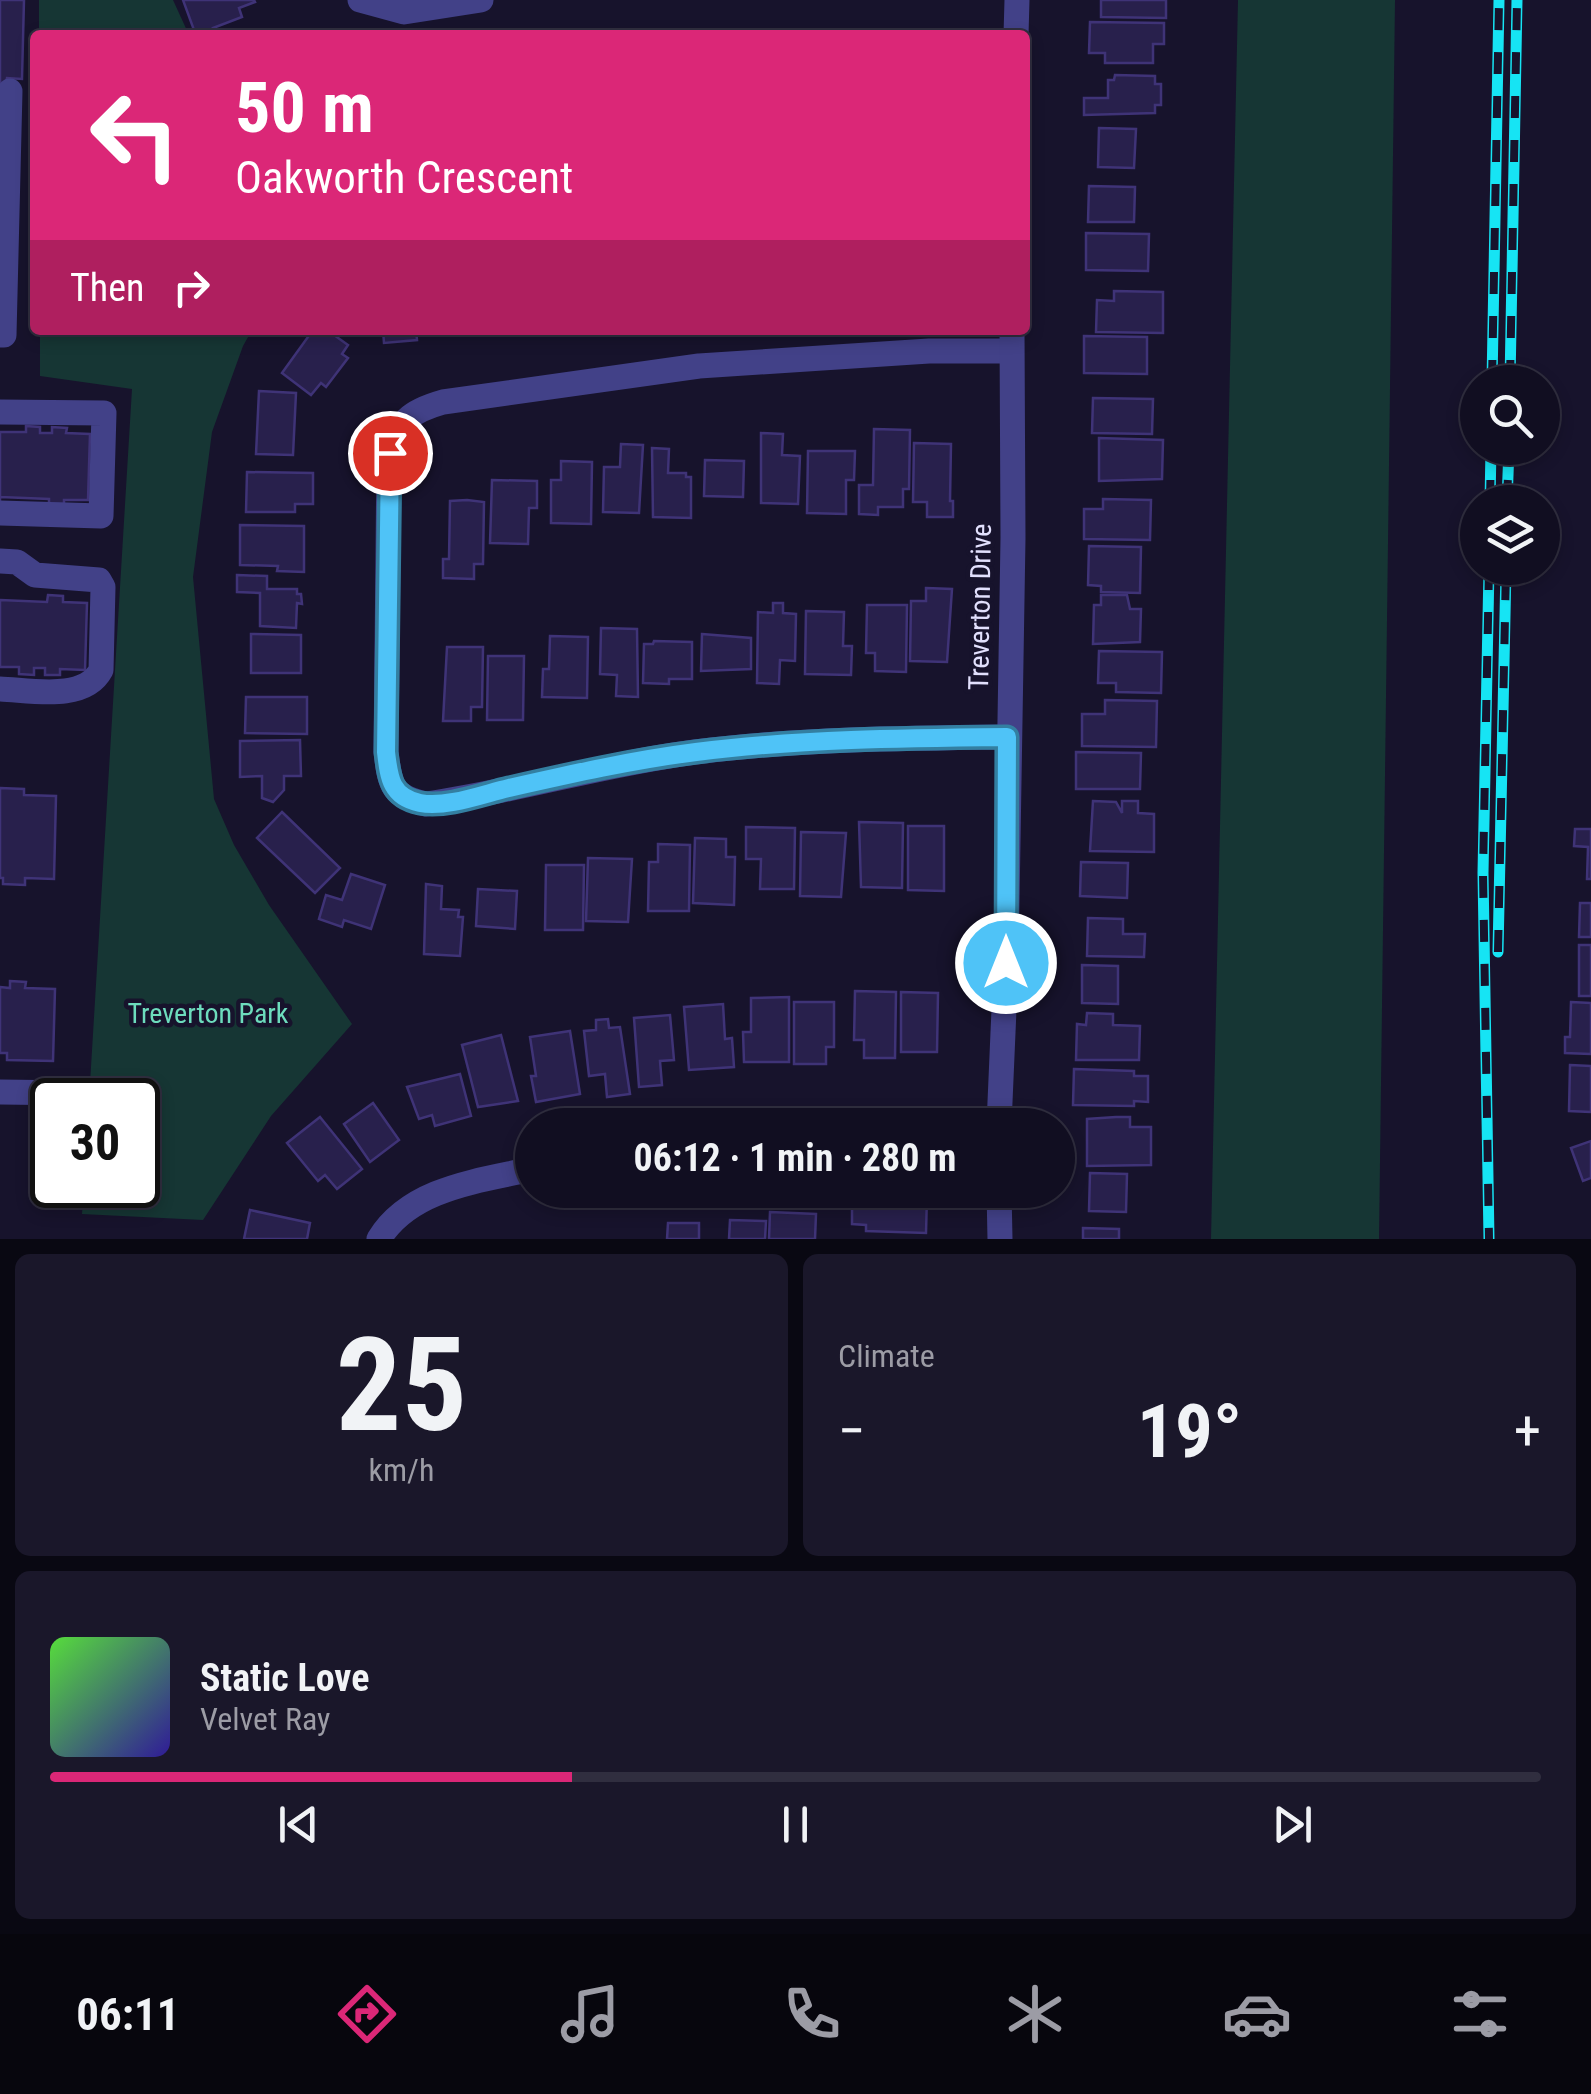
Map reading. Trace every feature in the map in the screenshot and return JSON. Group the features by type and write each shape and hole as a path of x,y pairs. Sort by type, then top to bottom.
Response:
{"street":[{"path":"360,0 404,12 482,0"},
{"path":"1016,0 1016,30"},
{"path":"0,335 4,335 4,212 10,91"},
{"path":"1007,737 882,738 697,752 426,804 404,799 390,783 386,752 390,453 400,425 418,409 443,402 699,366 929,351 1012,341"},
{"name":"Treverton Drive","path":"1000,1108 1013,538 1012,341"},
{"path":"0,412 104,414 101,516 0,512"},
{"path":"0,561 17,562 35,575 99,580 103,587 101,670 96,680 71,691 0,689"},
{"path":"0,1092 30,1092"},
{"path":"379,1239 413,1205 444,1190 515,1173"},
{"path":"1000,1208 1000,1239"}],"green space":[{"path":"39,0 173,0 187,30 39,30"},
{"path":"1238,0 1395,0 1379,1239 1211,1239"},
{"name":"Treverton Park","path":"40,335 249,335 212,432 193,577 214,799 234,845 269,905 352,1024 271,1116 203,1220 82,1214 82,1208 160,1208 160,1078 90,1078 132,389 40,376"}],"building":[{"path":"0,0 24,0 22,79 7,78 6,83 0,83"},
{"path":"183,0 255,2 239,8 242,17 214,30 194,30"},
{"path":"1101,0 1166,0 1166,18 1101,17"},
{"path":"1090,22 1164,23 1164,44 1153,44 1153,63 1105,63 1105,53 1089,53"},
{"path":"1115,75 1155,76 1155,84 1161,84 1161,105 1155,105 1155,113 1084,115 1084,98 1108,98 1108,80 1114,80"},
{"path":"1099,128 1136,129 1134,168 1098,167"},
{"path":"1089,186 1135,187 1134,222 1088,222"},
{"path":"1086,233 1149,234 1148,271 1086,270"},
{"path":"1114,291 1163,292 1163,333 1096,332 1097,300 1114,301"},
{"path":"309,335 334,335 348,345 342,354 348,358 326,387 321,383 311,395 282,373"},
{"path":"383,335 416,335 417,340 384,343"},
{"path":"1084,336 1147,337 1147,374 1084,373"},
{"path":"259,391 296,393 293,455 256,454"},
{"path":"1093,398 1153,399 1152,434 1092,433"},
{"path":"26,426 40,427 40,433 52,433 52,427 67,428 66,433 90,434 88,500 64,500 64,506 49,506 49,499 0,497 0,432 26,432"},
{"path":"874,429 910,430 909,489 903,489 903,507 878,507 878,515 859,514 859,485 873,485"},
{"path":"761,433 783,434 782,455 800,456 798,504 761,503"},
{"path":"1099,438 1163,440 1162,479 1099,481"},
{"path":"914,443 951,444 953,517 927,517 927,502 913,502"},
{"path":"621,444 643,445 639,513 603,512 604,467 620,467"},
{"path":"652,448 669,449 668,473 686,473 686,477 691,477 691,518 653,517"},
{"path":"808,451 855,451 854,480 846,480 846,514 807,513"},
{"path":"705,460 744,461 743,497 704,496"},
{"path":"561,461 592,462 591,524 551,523 551,480 561,480"},
{"path":"247,472 313,473 313,504 295,504 295,512 246,512"},
{"path":"492,480 537,481 537,508 529,508 528,544 490,543"},
{"path":"1103,499 1151,500 1150,540 1084,539 1084,509 1103,509"},
{"path":"450,501 484,502 483,564 474,564 474,579 443,578 443,559 449,559"},
{"path":"240,525 304,526 304,572 277,571 278,566 240,565"},
{"path":"1089,546 1141,547 1140,593 1101,592 1101,586 1088,585"},
{"path":"237,575 267,576 267,589 297,589 302,604 297,603 296,628 260,626 260,593 237,592"},
{"path":"926,588 952,589 947,662 910,661 911,601 926,601"},
{"path":"48,595 63,596 63,602 87,603 85,670 60,669 60,675 45,675 45,668 34,668 34,675 19,674 19,667 0,667 0,600 47,602"},
{"path":"1101,595 1127,595 1130,609 1141,609 1140,642 1093,644 1094,605 1101,605"},
{"path":"773,603 783,603 783,613 796,614 795,661 780,660 779,684 757,683 758,612 773,613"},
{"path":"867,605 907,605 906,672 875,671 875,653 866,653"},
{"path":"806,611 844,612 843,646 852,646 851,675 805,674"},
{"path":"601,628 637,629 638,697 616,696 617,675 600,674"},
{"path":"251,634 301,635 301,673 251,673"},
{"path":"702,634 751,638 751,669 701,671"},
{"path":"550,636 588,637 587,698 542,697 543,669 549,669"},
{"path":"692,642 692,679 669,679 669,684 643,683 644,644"},
{"path":"447,647 483,647 482,707 471,707 471,721 443,721"},
{"path":"1099,651 1162,652 1161,693 1116,692 1116,683 1098,683"},
{"path":"488,656 524,656 523,720 487,720"},
{"path":"246,697 307,697 307,734 245,733"},
{"path":"1105,700 1157,701 1156,747 1082,746 1082,714 1105,714"},
{"path":"300,740 301,776 284,776 284,790 273,802 262,798 262,776 240,777 240,741"},
{"path":"1076,752 1141,753 1140,789 1076,789"},
{"path":"0,788 24,789 24,795 56,796 54,879 25,878 25,885 3,884"},
{"path":"1093,801 1116,802 1122,813 1122,801 1138,801 1138,813 1154,814 1154,852 1090,851"},
{"path":"282,812 340,868 315,893 257,838"},
{"path":"859,822 903,823 902,888 861,887"},
{"path":"908,826 944,826 944,891 908,890"},
{"path":"746,827 795,828 794,889 760,889 761,859 746,859"},
{"path":"1575,829 1591,829 1591,879 1587,879 1588,847 1574,846"},
{"path":"801,832 846,833 841,897 800,896"},
{"path":"695,838 726,839 726,857 735,857 734,905 693,903"},
{"path":"658,844 690,845 689,911 648,911 649,862 658,862"},
{"path":"588,858 632,859 628,922 586,921"},
{"path":"1081,862 1128,863 1127,898 1080,896"},
{"path":"546,865 584,865 583,930 545,930"},
{"path":"351,874 385,885 371,929 344,920 342,927 319,919 326,895 342,900"},
{"path":"426,884 442,886 441,909 459,910 458,917 463,917 460,956 424,954"},
{"path":"478,889 517,891 515,929 476,926"},
{"path":"1580,903 1591,903 1591,937 1579,937"},
{"path":"1088,918 1123,919 1123,934 1145,934 1144,957 1087,956"},
{"path":"1579,945 1591,945 1591,996 1579,996"},
{"path":"1082,965 1118,966 1118,1004 1082,1003"},
{"path":"10,981 26,982 25,988 55,989 53,1061 7,1060 7,1053 0,1053 0,987 10,988"},
{"path":"855,991 896,992 895,1058 864,1058 864,1040 854,1040"},
{"path":"901,992 938,993 937,1052 901,1052"},
{"path":"789,997 789,1062 744,1062 743,1032 751,1032 751,998"},
{"path":"794,1002 834,1002 834,1047 826,1047 826,1064 794,1064"},
{"path":"1571,1002 1591,1003 1591,1054 1565,1053 1565,1037 1570,1037"},
{"path":"723,1004 725,1039 732,1038 734,1067 689,1070 684,1007"},
{"path":"1087,1013 1113,1014 1113,1025 1140,1026 1139,1060 1076,1060 1077,1024 1086,1025"},
{"path":"670,1015 674,1060 660,1061 662,1085 639,1087 634,1018"},
{"path":"608,1019 609,1028 620,1027 630,1094 607,1097 605,1074 589,1076 584,1031 596,1030 596,1020"},
{"path":"570,1031 580,1094 536,1102 530,1037"},
{"path":"501,1035 518,1101 478,1107 462,1045"},
{"path":"1570,1065 1591,1066 1591,1112 1569,1111"},
{"path":"1074,1069 1134,1071 1134,1076 1148,1076 1148,1102 1134,1101 1134,1106 1073,1105"},
{"path":"460,1074 471,1116 435,1126 432,1115 419,1119 407,1087"},
{"path":"373,1103 399,1140 370,1162 344,1124"},
{"path":"320,1117 362,1169 337,1189 325,1175 318,1181 287,1143"},
{"path":"1130,1117 1130,1127 1151,1127 1151,1165 1087,1166 1087,1119"},
{"path":"1591,1141 1591,1178 1583,1181 1571,1148"},
{"path":"1090,1173 1127,1174 1126,1212 1089,1211"},
{"path":"852,1208 927,1208 926,1233 866,1231 866,1225 852,1224"},
{"path":"250,1210 310,1223 307,1239 244,1239"},
{"path":"770,1212 816,1214 815,1239 769,1239"},
{"path":"730,1220 766,1221 765,1239 729,1239"},
{"path":"668,1223 699,1223 699,1239 667,1239"},
{"path":"1083,1228 1119,1229 1119,1239 1083,1239"}],"railway":[{"path":"1492,365 1499,0"},
{"path":"1510,365 1517,0"},
{"path":"1490,485 1491,465"},
{"path":"1508,465 1508,485"},
{"path":"1489,585 1483,873 1489,1239"},
{"path":"1498,952 1506,585"}],"route":[{"path":"390,453 386,752 390,783 404,799 426,804 454,800 697,752 882,738 1007,737 1006,963"}]}
